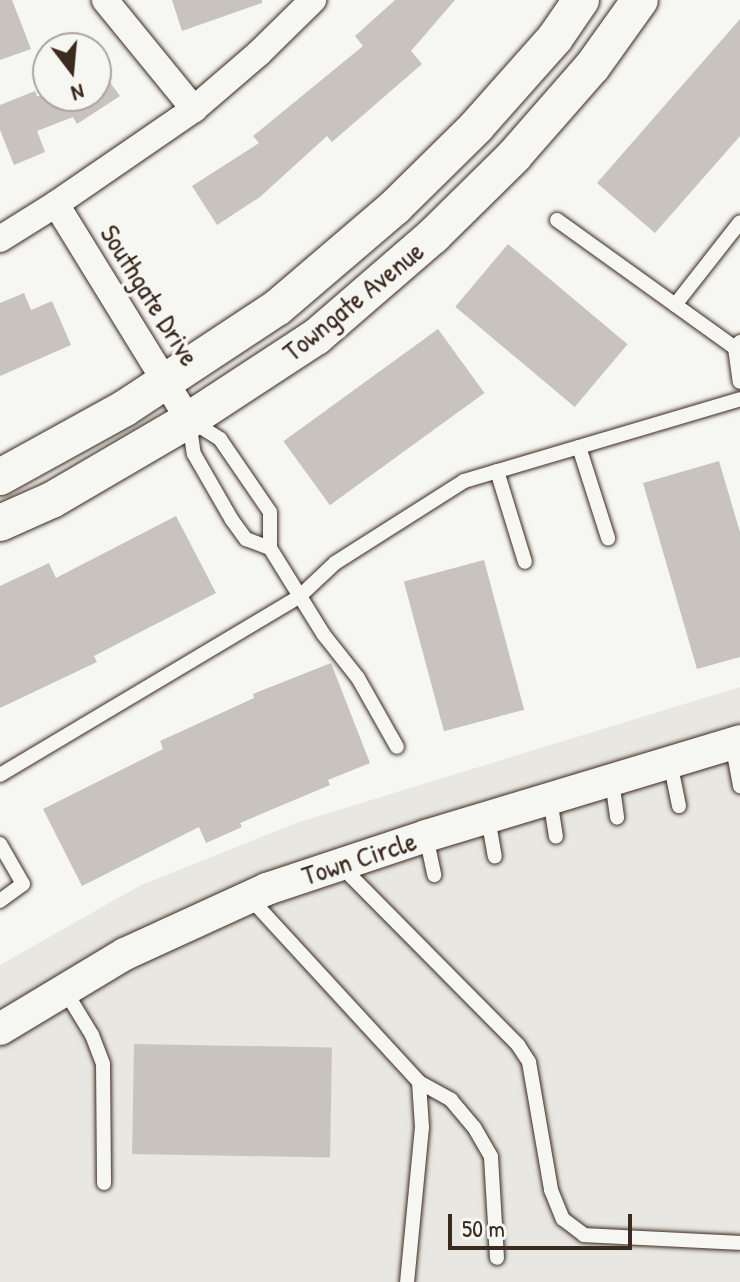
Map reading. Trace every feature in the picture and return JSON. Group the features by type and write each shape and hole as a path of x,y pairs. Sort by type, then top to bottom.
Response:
{"main road":[{"name":"Towngate Avenue","path":"0,477 125,408 278,307 395,207 476,127 555,38 581,0"},
{"name":"Towngate Avenue","path":"0,523 52,500 189,420 316,337 433,236 514,156 583,78 640,0"}],"street":[{"path":"105,0 194,109"},
{"path":"0,239 194,109 259,53 313,0"},
{"name":"Southgate Drive","path":"56,204 189,420"},
{"name":"Town Circle","path":"0,1029 64,989 172,931 249,897 426,836 736,742"}],"lane":[{"path":"557,220 675,305 738,345 740,382"},
{"path":"675,305 740,222"},
{"path":"0,775 300,596 335,563 464,481 740,399"},
{"path":"189,420 194,454 232,520 246,539 270,548"},
{"path":"189,420 220,439 270,512 270,548 324,635 358,678 397,747"},
{"path":"579,447 608,538"},
{"path":"497,471 525,562"},
{"path":"736,742 740,786"},
{"path":"670,762 679,806"},
{"path":"612,781 617,818"},
{"path":"550,799 556,837"},
{"path":"488,818 495,856"},
{"path":"426,836 434,875"},
{"path":"0,844 23,884 0,901"},
{"path":"340,864 518,1045 529,1062 551,1190 563,1219 584,1235 740,1243"},
{"path":"249,897 419,1082 451,1100 474,1127 491,1157 497,1258"},
{"path":"64,989 92,1035 103,1064 104,1183"},
{"path":"407,1282 422,1127 419,1082"}],"shaded area":[{"path":"740,687 740,1282 0,1282 0,965 141,885 296,823"}],"building":[{"path":"0,0 12,0 31,49 0,60"},
{"path":"172,0 262,0 262,3 182,31"},
{"path":"395,0 455,0 411,51 422,64 332,142 327,136 260,197 217,225 192,186 259,143 253,136 363,46 355,36"},
{"path":"740,19 740,136 655,233 597,183"},
{"path":"112,85 120,96 112,101"},
{"path":"32,92 32,112 95,112 77,124 73,117 37,131 45,152 14,165 0,130 0,105"},
{"path":"508,244 628,344 575,407 455,307"},
{"path":"24,293 31,310 52,301 71,345 0,376 0,303"},
{"path":"438,329 484,393 330,505 283,441"},
{"path":"719,461 740,532 740,657 697,669 643,483"},
{"path":"176,516 216,593 94,656 97,662 0,708 0,586 49,563 56,578"},
{"path":"484,560 524,710 444,731 404,581"},
{"path":"331,663 370,763 328,780 330,785 240,823 242,827 206,843 199,827 82,886 43,809 163,749 160,741 254,698 253,694"},
{"path":"134,1044 332,1047 330,1157 132,1154"}]}
